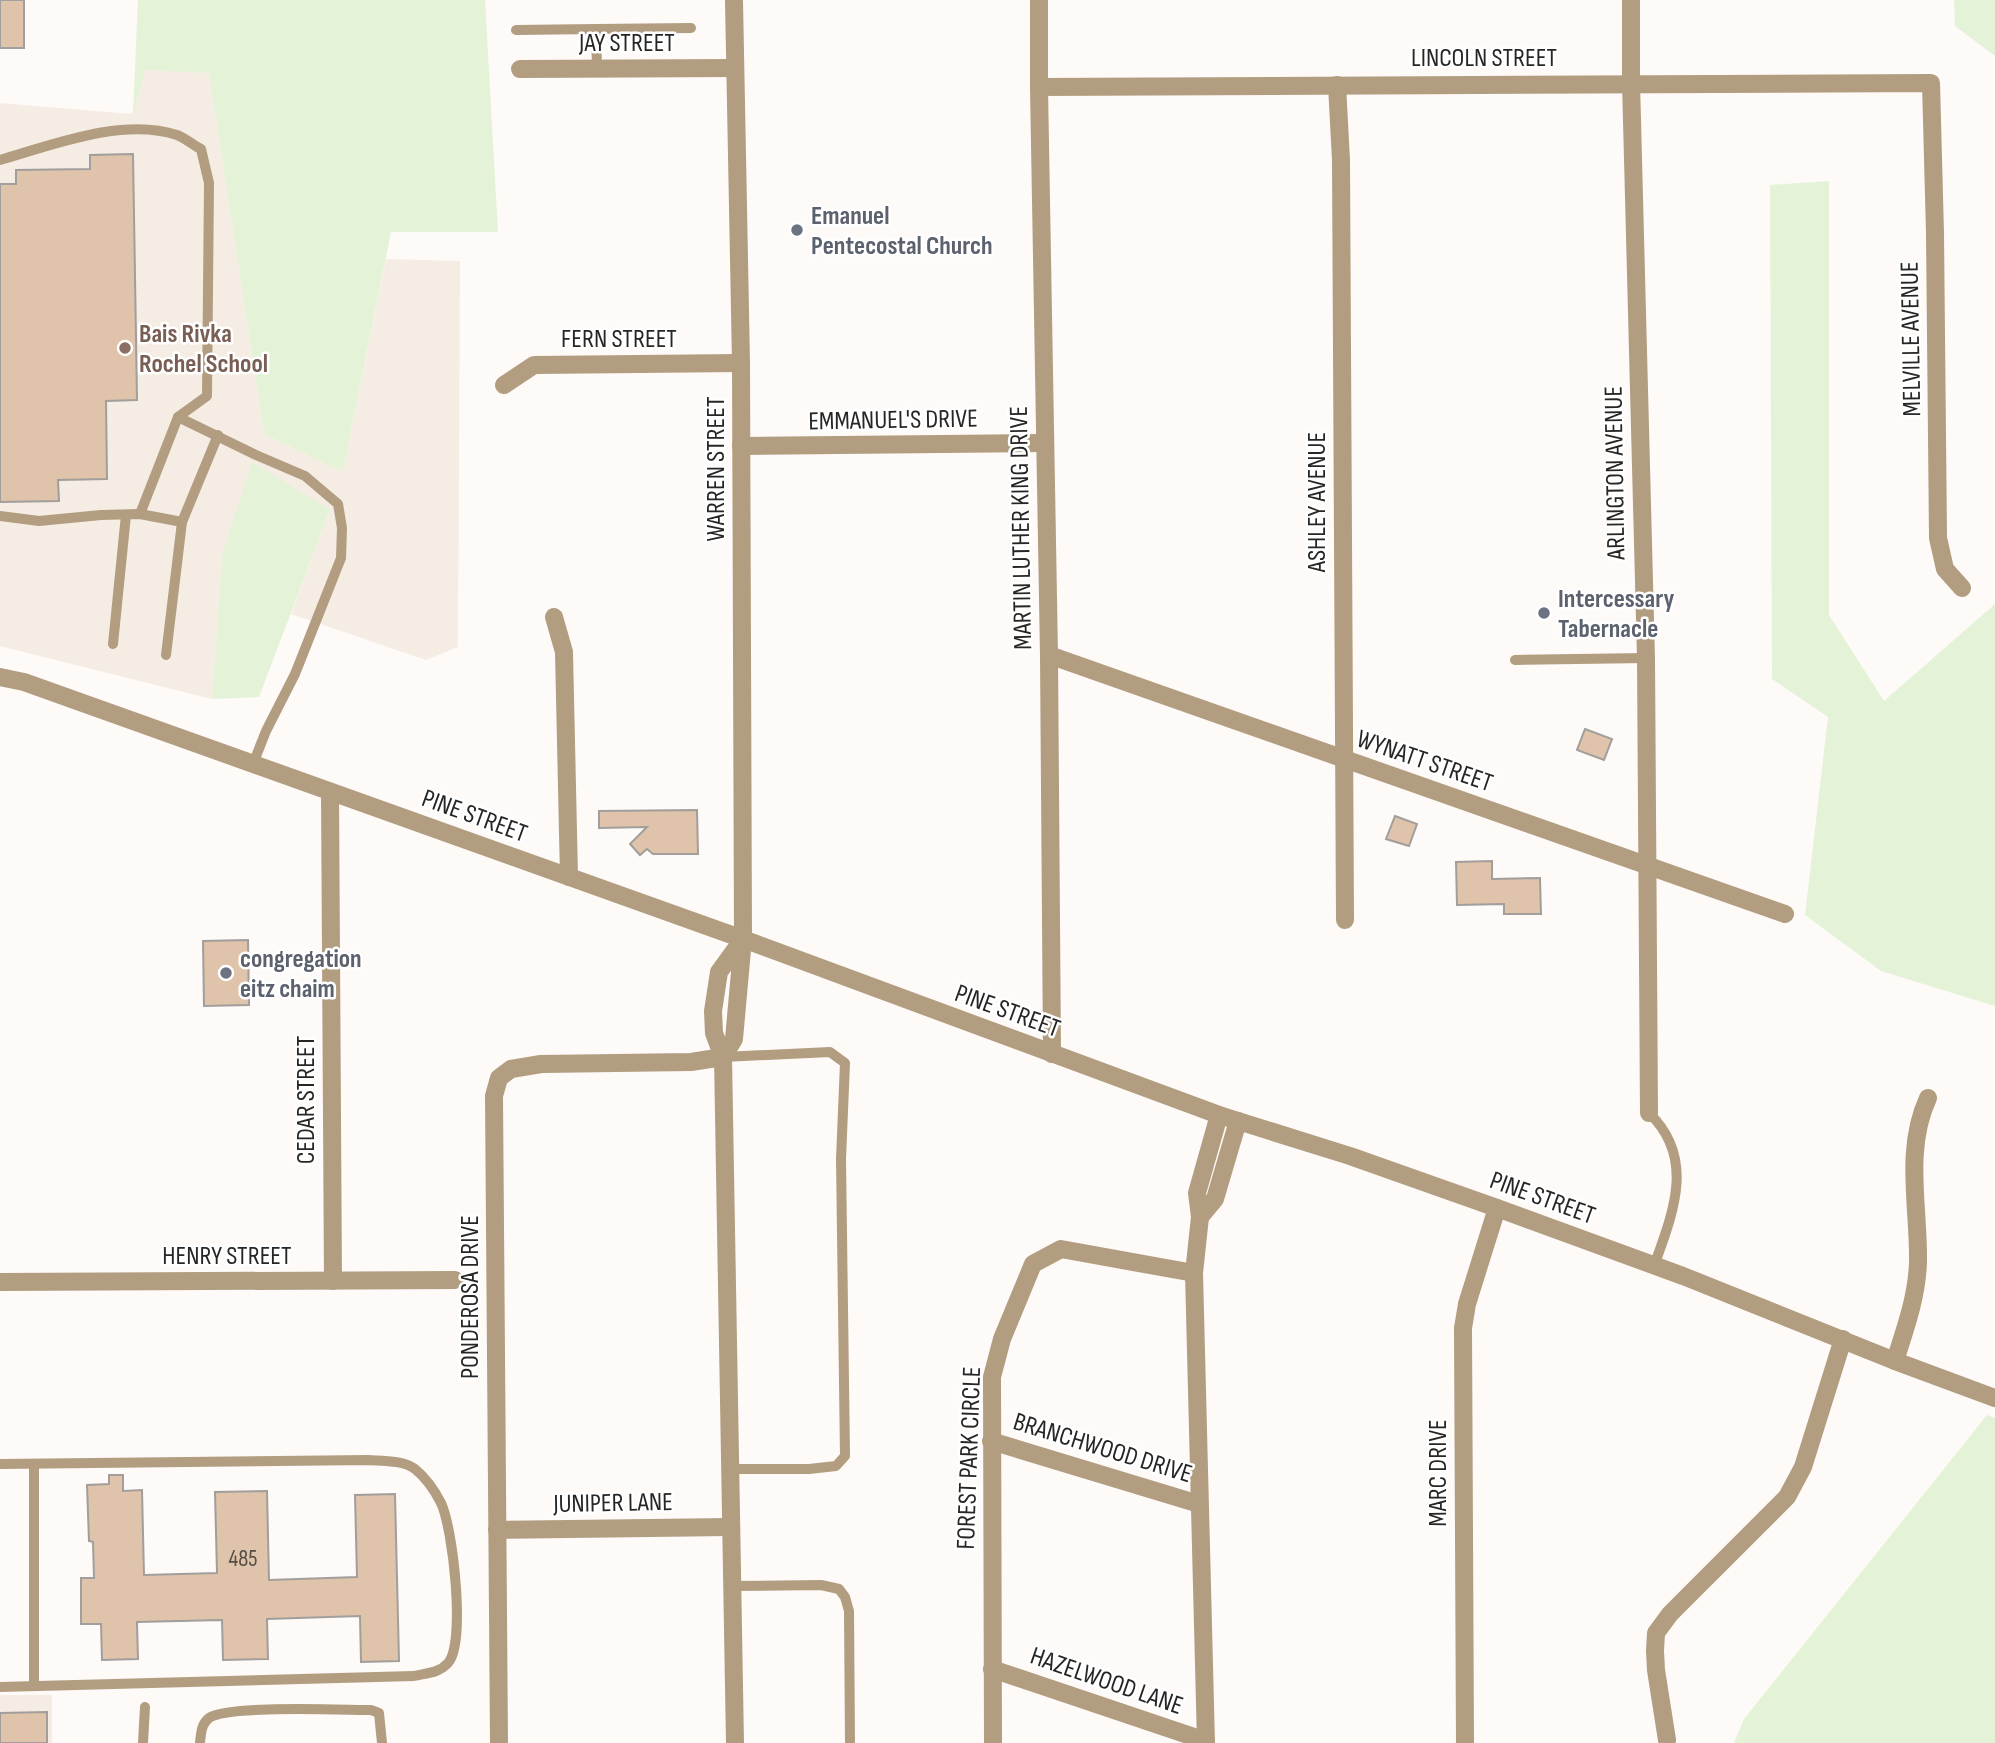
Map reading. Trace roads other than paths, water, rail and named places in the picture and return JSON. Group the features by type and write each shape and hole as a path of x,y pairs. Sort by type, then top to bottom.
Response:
{"street":[{"name":"WARREN STREET","path":"734,0 741,363 743,939"},
{"name":"MARTIN LUTHER KING DRIVE","path":"1040,0 1052,1054"},
{"name":"ARLINGTON AVENUE","path":"1631,0 1646,658 1648,1113"},
{"name":"JAY STREET","path":"520,69 735,68"},
{"name":"LINCOLN STREET","path":"1039,87 1631,82 1931,83"},
{"name":"MELVILLE AVENUE","path":"1931,83 1938,538 1945,569 1962,588"},
{"name":"ASHLEY AVENUE","path":"1337,85 1341,174 1345,920"},
{"name":"FERN STREET","path":"504,386 534,365 741,363"},
{"name":"EMMANUEL'S DRIVE","path":"741,446 1045,443"},
{"path":"554,617 564,652 569,877"},
{"name":"WYNATT STREET","path":"1049,656 1785,914"},
{"name":"PINE STREET","path":"0,677 24,682 743,939 1219,1115 1350,1156 1497,1209 1654,1266 1995,1398"},
{"name":"CEDAR STREET","path":"330,792 333,1282"},
{"path":"734,1743 723,1057 734,1039 743,939"},
{"name":"PONDEROSA DRIVE","path":"499,1743 494,1096 499,1078 511,1069 541,1064 691,1062 723,1057"},
{"path":"1895,1361 1915,1294 1918,1263 1914,1147 1919,1117 1928,1098"},
{"path":"1206,1742 1194,1273 1200,1217 1196,1193 1219,1115"},
{"path":"1200,1217 1215,1199 1238,1121"},
{"name":"MARC DRIVE","path":"1465,1743 1463,1328 1467,1304 1497,1209"},
{"name":"FOREST PARK CIRCLE","path":"993,1743 992,1377 1002,1339 1033,1264 1061,1249 1194,1273"},
{"name":"HENRY STREET","path":"0,1282 455,1280"},
{"path":"1667,1740 1656,1670 1656,1633 1670,1614 1787,1497 1796,1483 1843,1339"},
{"name":"BRANCHWOOD DRIVE","path":"992,1441 1199,1504"},
{"name":"JUNIPER LANE","path":"497,1530 730,1527"},
{"name":"HAZELWOOD LANE","path":"992,1669 1206,1742"}],"lane":[{"path":"516,30 691,28"},
{"path":"596,29 597,68"},
{"path":"0,160 80,137 136,129 178,135 201,149 209,183 207,396 178,417 140,514"},
{"path":"178,417 256,455 305,475 338,504 342,527 341,558 295,674 266,731 253,764"},
{"path":"166,655 182,522 218,435"},
{"path":"0,516 39,521 140,514 182,522"},
{"path":"113,644 126,515"},
{"path":"1515,660 1646,658"},
{"path":"723,1057 830,1052 845,1063 841,1159 845,1456 836,1466 809,1469 729,1469"},
{"path":"1648,1113 1667,1135 1675,1158 1678,1181 1668,1227 1654,1266"},
{"path":"0,1464 368,1460 407,1464 429,1482 442,1504 454,1563 457,1642 450,1661 438,1671 414,1676 0,1687"},
{"path":"34,1464 34,1686"},
{"path":"732,1586 839,1588 849,1611 850,1743"},
{"path":"144,1743 145,1707"},
{"path":"200,1743 201,1730 208,1719 219,1714 261,1710 371,1710 379,1713 382,1743"}],"place":[{"name":"Emanuel Pentecostal Church","path":"797,230"},
{"name":"Bais Rivka Rochel School","path":"125,348"},
{"name":"Intercessary Tabernacle","path":"1544,613"},
{"name":"congregation eitz chaim","path":"226,973"}]}
